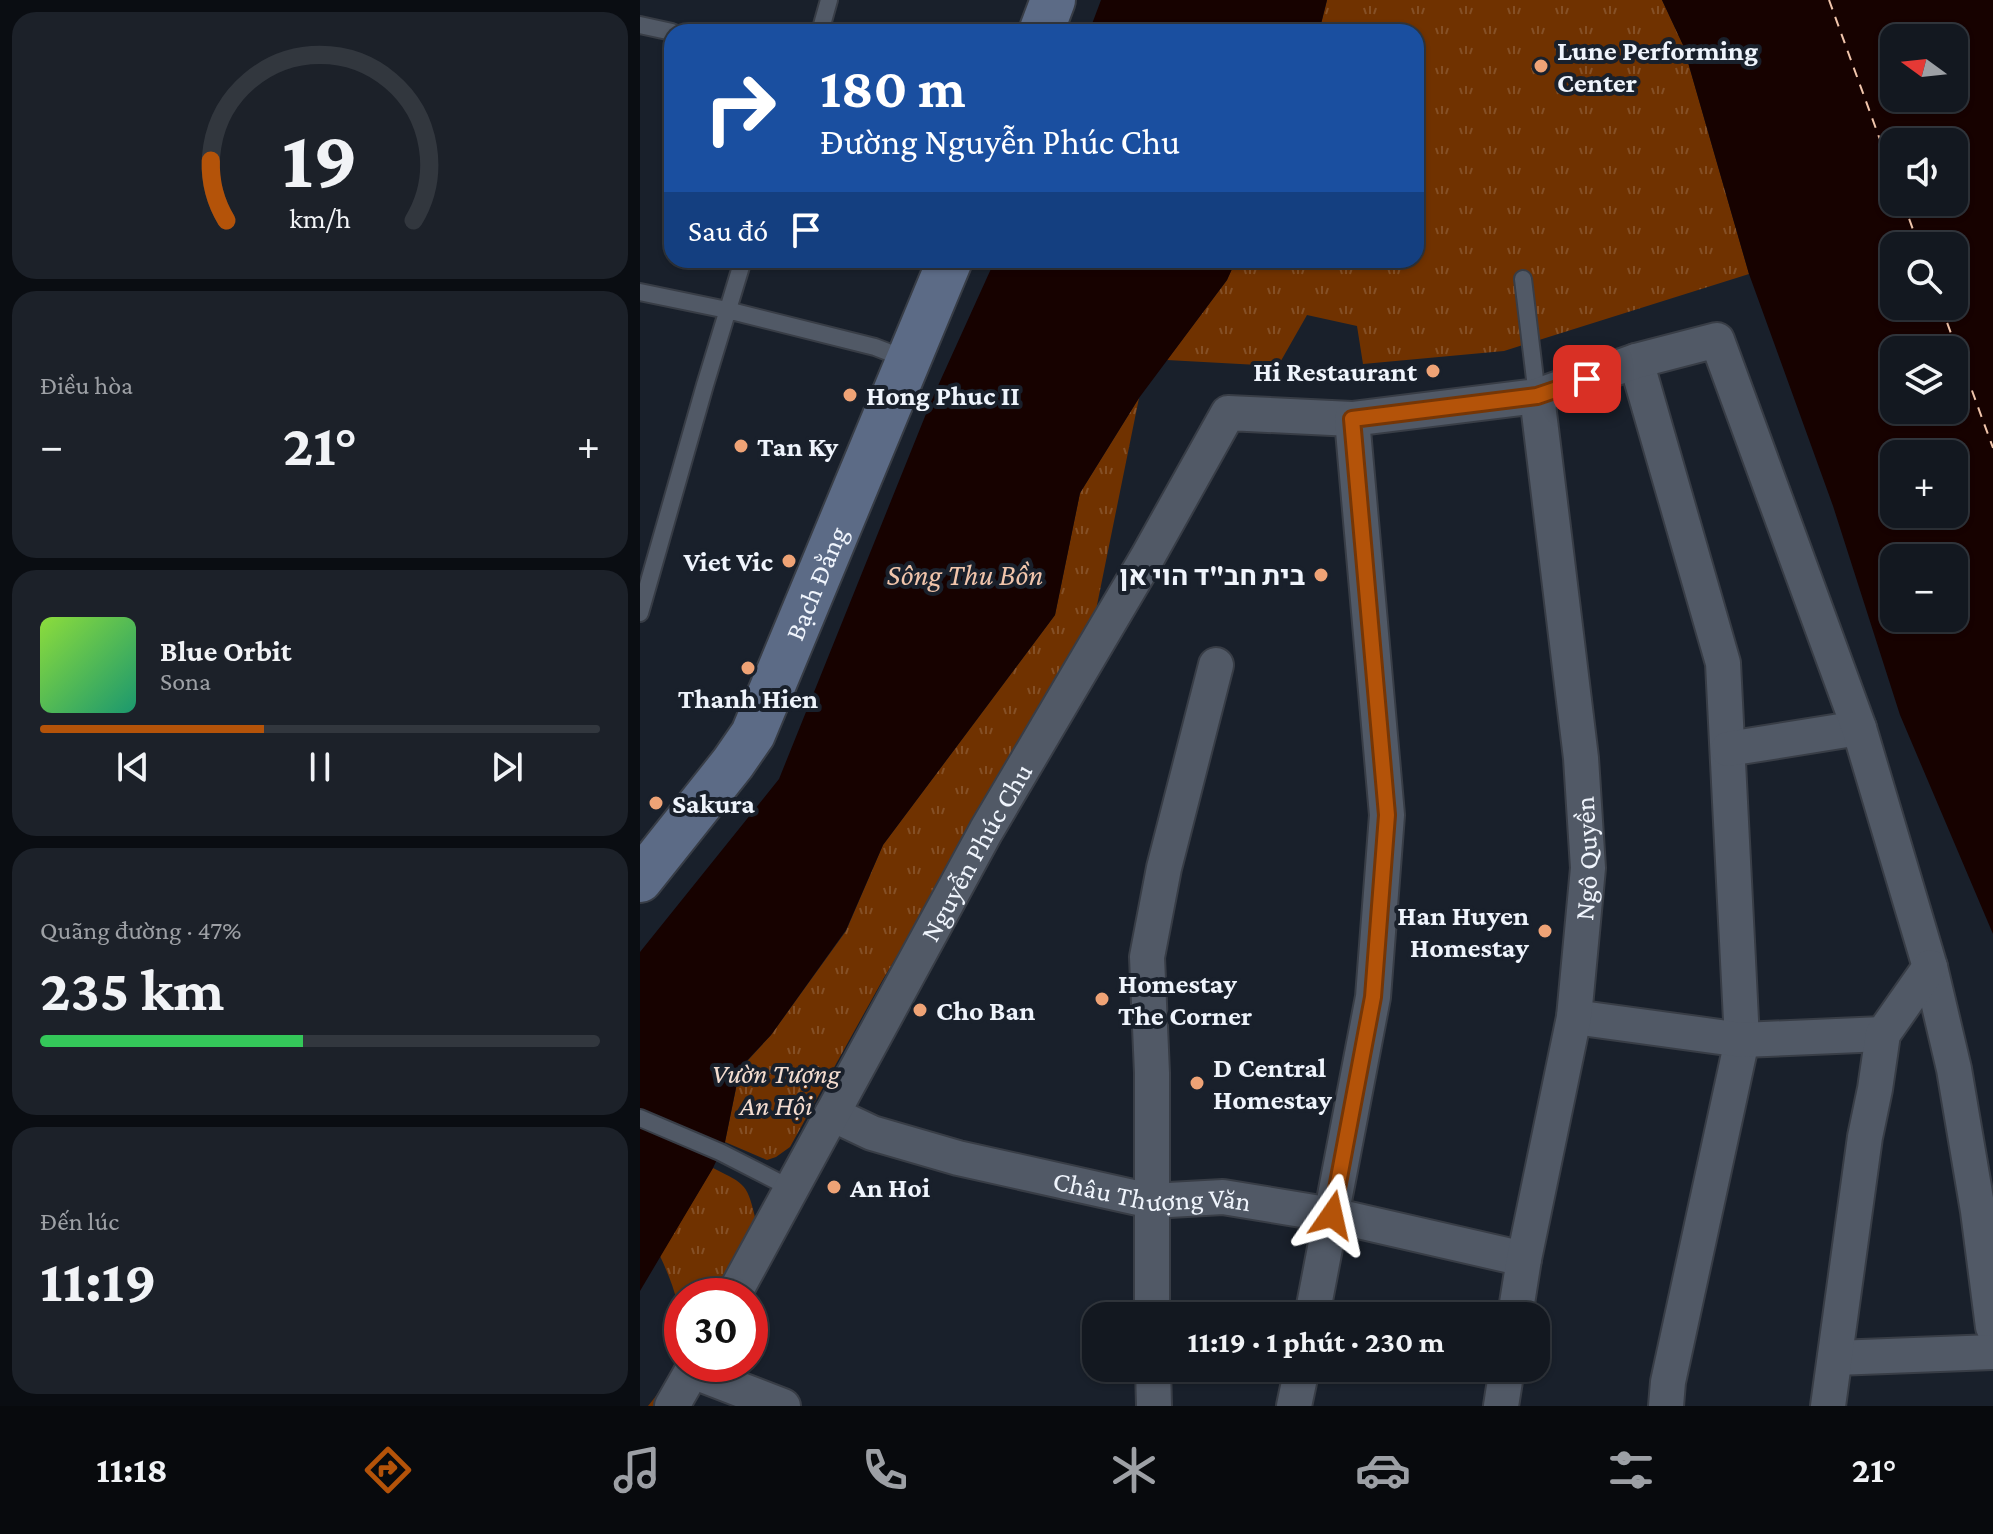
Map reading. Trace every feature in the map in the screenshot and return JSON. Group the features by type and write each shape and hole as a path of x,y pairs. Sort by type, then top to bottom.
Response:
{"street":[{"path":"1044,24 1053,0"},
{"name":"Bạch Đằng","path":"640,880 753,734 947,268"},
{"path":"1315,1302 1373,997 1387,815 1352,419 1537,396 1636,361 1717,340 1859,728 1930,967 1954,1069 1978,1211 1993,1327"},
{"path":"1636,361 1723,663 1742,1040 1668,1382 1666,1406"},
{"name":"Ngô Quyền","path":"1517,1302 1574,1017 1588,868 1581,758 1537,396"},
{"name":"Nguyễn Phúc Chu","path":"743,1278 986,831 1147,558 1228,413 1352,419"},
{"path":"1152,1302 1152,1073 1147,957 1164,868 1216,665"},
{"path":"1728,749 1859,728"},
{"path":"1828,1406 1865,1137 1883,1034 1930,967"},
{"path":"1574,1017 1742,1040 1883,1034"},
{"name":"Châu Thượng Văn","path":"832,1114 872,1133 958,1158 1151,1201 1223,1197 1332,1215 1524,1259"},
{"path":"1835,1358 1993,1352"},
{"path":"672,1406 686,1382"},
{"path":"728,1382 783,1406"},
{"path":"1153,1382 1154,1406"},
{"path":"1294,1406 1299,1382"},
{"path":"1501,1406 1505,1382"}],"lane":[{"path":"822,24 829,0"},
{"path":"640,25 664,30"},
{"path":"640,613 740,268"},
{"path":"1523,279 1537,396"},
{"path":"640,292 727,310 875,347 908,359"},
{"path":"640,1118 720,1152 792,1189"}],"green space":[{"path":"1327,0 1662,0 1683,45 1749,274 1504,351 1363,364 1357,326 1307,315 1278,366 1167,360 1227,280 1232,268 1424,268 1424,24 1321,24"},
{"name":"Vườn Tượng An Hội","path":"1139,398 1096,610 790,1147 767,1160 725,1142 740,1069 771,1035 846,931 883,845 1055,615 1080,493"},
{"name":"Vườn Tượng An Hội","path":"713,1168 744,1187 756,1221 727,1278 669,1278 660,1256"},
{"name":"Vườn Tượng An Hội","path":"665,1382 670,1382 657,1406 648,1406"}],"water":[{"path":"1101,0 1327,0 1321,24 1092,24"},
{"path":"1662,0 1993,0 1993,934 1900,715 1833,506 1749,274 1683,45"},
{"name":"Sông Thu Bồn","path":"991,268 1232,268 1227,280 1139,398 1080,493 1055,615 883,845 846,930 771,1035 740,1068 725,1142 713,1168 640,1291 640,952 779,779 932,399"}],"ferry route":[{"path":"1829,0 1880,140"},
{"path":"1908,216 1914,232"},
{"path":"1946,320 1993,448"}],"place":[{"name":"Lune Performing Center","path":"1541,66"},
{"name":"Hi Restaurant","path":"1433,371"},
{"name":"Hong Phuc II","path":"850,395"},
{"name":"Tan Ky","path":"741,446"},
{"name":"Viet Vic","path":"789,561"},
{"name":"בית חב\"ד הוי אן","path":"1321,575"},
{"name":"Thanh Hien","path":"748,668"},
{"name":"Sakura","path":"656,803"},
{"name":"Han Huyen Homestay","path":"1545,931"},
{"name":"Homestay The Corner","path":"1102,999"},
{"name":"Cho Ban","path":"920,1010"},
{"name":"D Central Homestay","path":"1197,1083"},
{"name":"An Hoi","path":"834,1187"}],"route":[{"path":"1332,1215 1373,997 1387,815 1352,419 1537,396 1587,379"}]}
